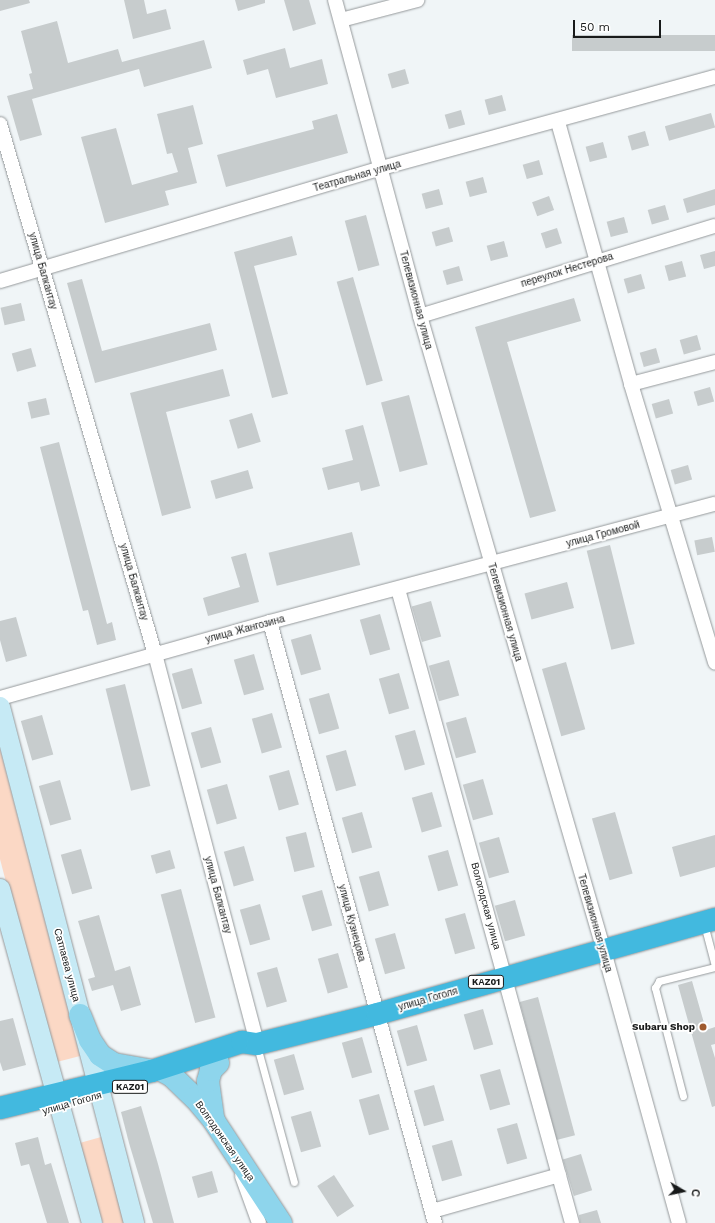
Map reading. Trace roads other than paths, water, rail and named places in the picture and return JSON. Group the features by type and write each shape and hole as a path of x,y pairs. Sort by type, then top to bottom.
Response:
{"highway":[{"name":"улица Гоголя","path":"0,1123 58,1100 161,1072 242,1042 257,1044 377,1014 505,976 604,951 709,920"},
{"name":"улица Гоголя","path":"161,1072 218,1063 245,1054 257,1044"},
{"name":"улица Гоголя","path":"0,1108 58,1100"}],"main road":[{"name":"Сатпаева улица","path":"0,707 134,1223"},
{"path":"0,889 92,1223"},
{"path":"80,1015 90,1040 100,1055 114,1064 161,1072"},
{"path":"214,1121 208,1081 211,1070 218,1063"},
{"name":"Волгодонская улица","path":"161,1072 195,1098 214,1121 281,1223"}],"street":[{"name":"Телевизионная улица","path":"335,0 382,168 420,316 604,951 679,1223"},
{"path":"341,20 417,0"},
{"name":"Театральная улица","path":"0,281 382,168 558,122 715,76"},
{"path":"558,122 631,384 714,656"},
{"name":"улица Балкантау","path":"0,124 155,654 257,1044"},
{"name":"переулок Нестерова","path":"420,316 715,226"},
{"path":"631,384 715,362"},
{"name":"улица Громовой","path":"491,565 715,504"},
{"name":"улица Жангозина","path":"0,698 270,622 491,565"},
{"name":"Вологодская улица","path":"398,589 572,1223"},
{"name":"улица Кузнецова","path":"270,622 433,1217"},
{"path":"234,1151 258,1223"},
{"path":"433,1217 559,1175"}],"lane":[{"path":"683,1096 655,988 659,981 715,967 709,920"},
{"path":"257,1044 294,1182"}],"place":[{"name":"Subaru Shop","path":"703,1027"}]}
